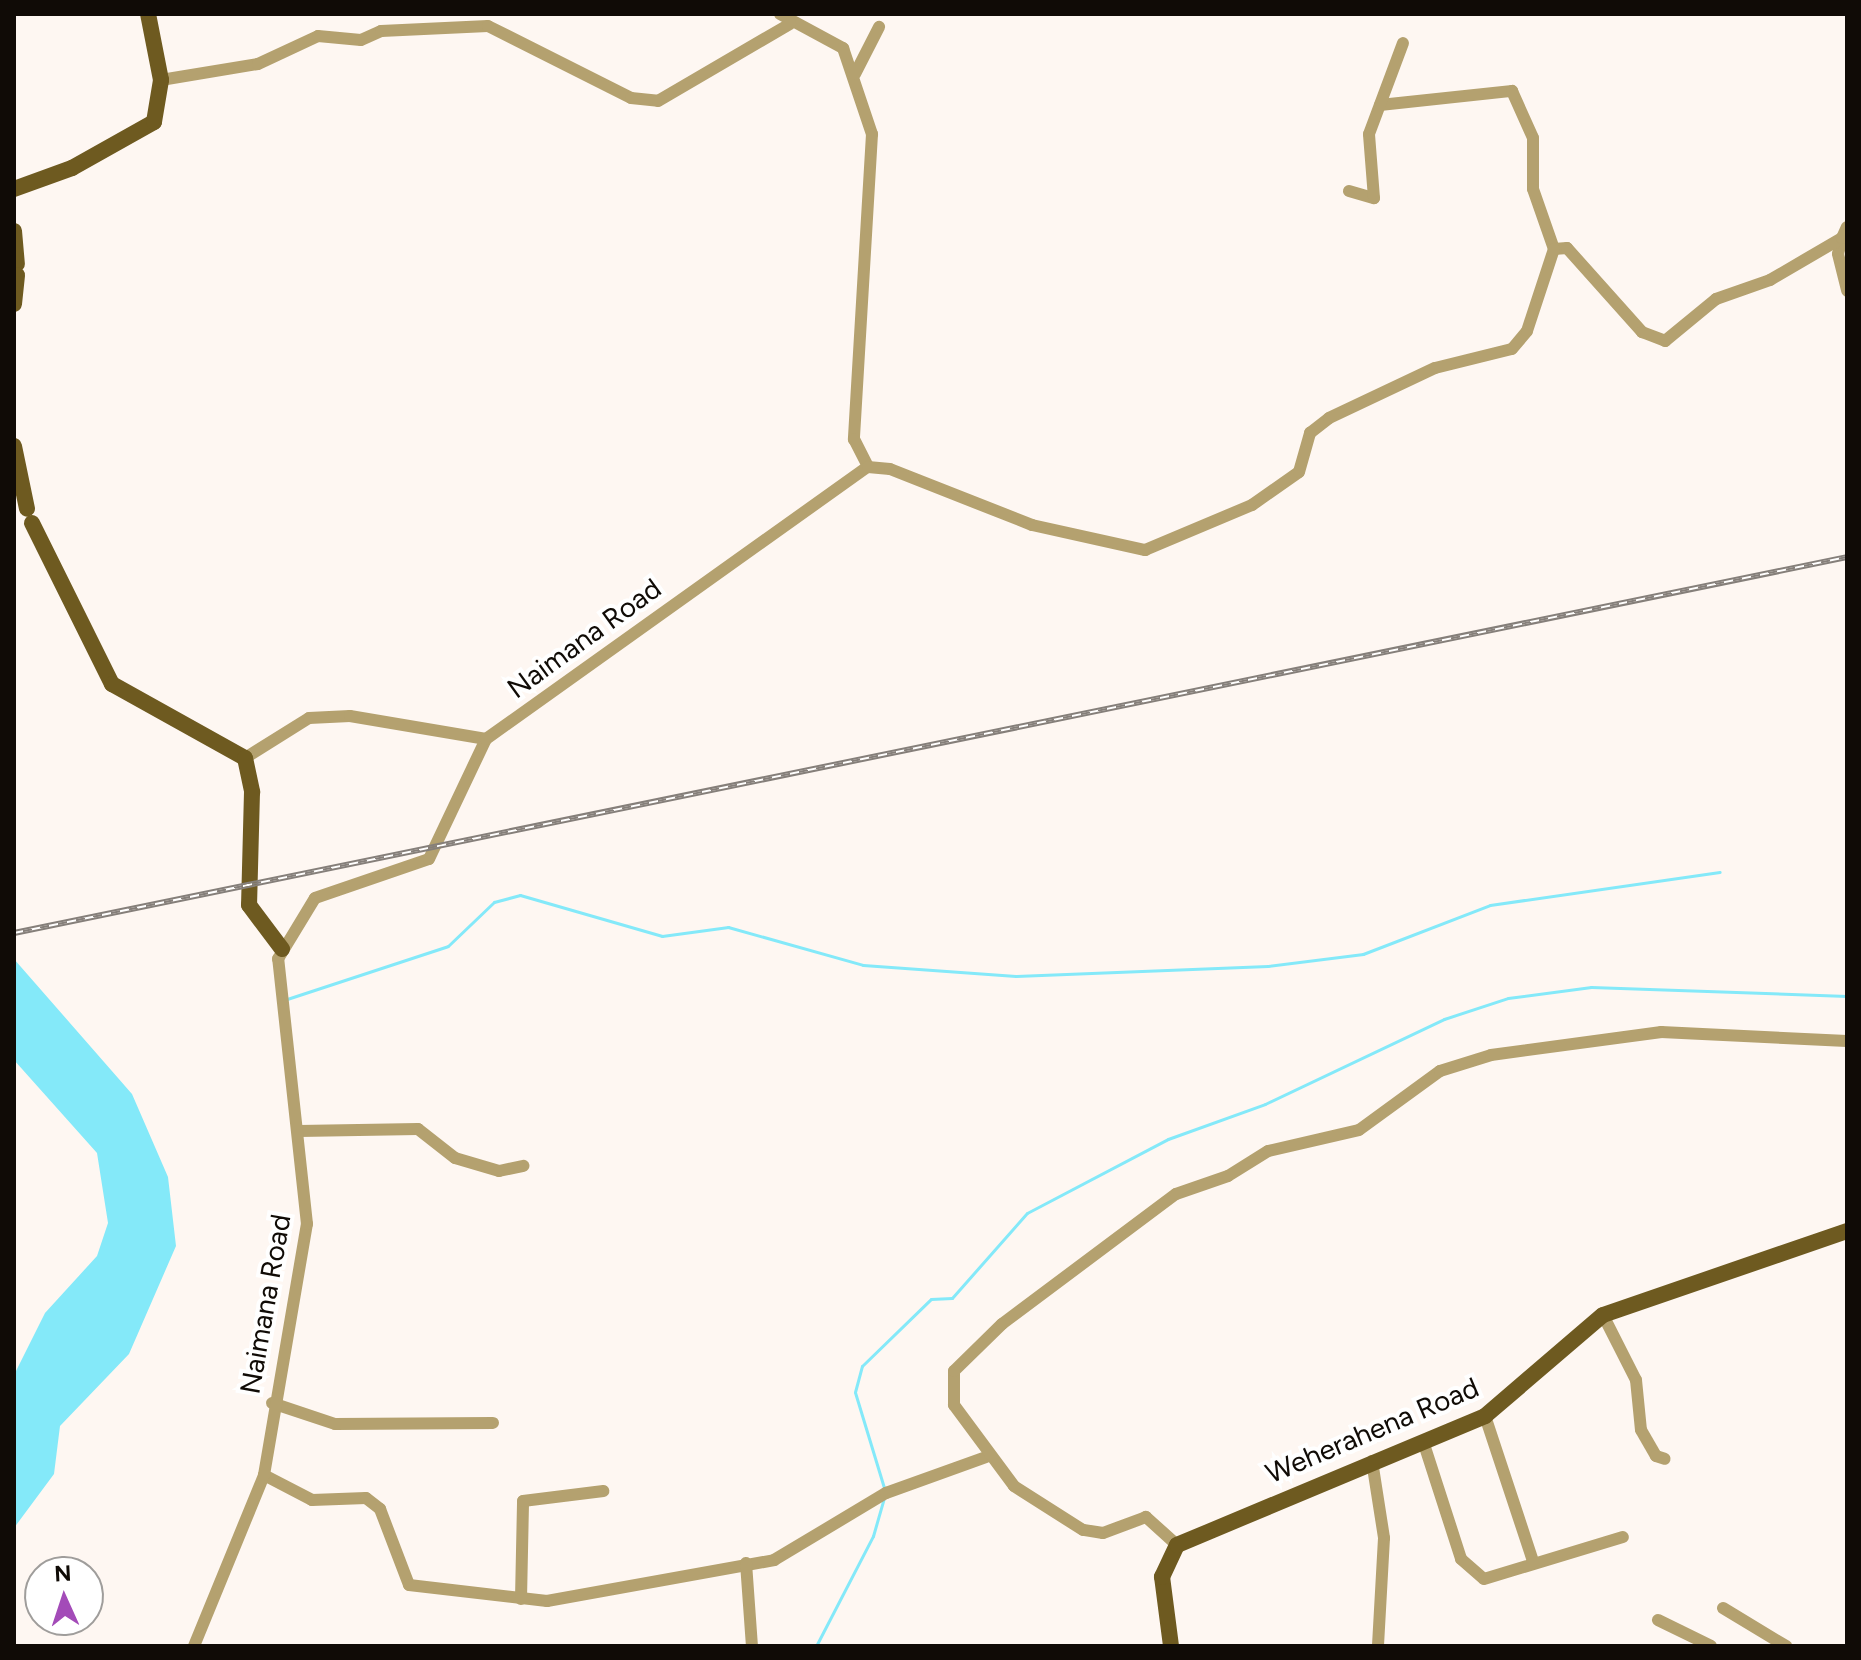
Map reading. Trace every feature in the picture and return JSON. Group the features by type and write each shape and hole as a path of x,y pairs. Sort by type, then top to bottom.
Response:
{"main road":[{"path":"14,189 146,133 159,109 161,80 148,14"},
{"path":"14,231 17,269 14,304"},
{"path":"14,446 30,516 112,684 245,758 252,792 249,905 282,949"},
{"name":"Weherahena Road","path":"1177,1545 1485,1416 1603,1315 1847,1231"},
{"path":"1171,1646 1162,1577 1177,1545"}],"street":[{"path":"780,14 790,24 829,37 855,74 875,153 861,248 862,391 854,439 868,467 890,469 1032,525 1145,550 1252,505 1299,472 1310,433 1329,418 1435,368 1512,349 1527,331 1554,249 1533,189 1533,138 1512,91 1380,105"},
{"path":"161,80 258,64 318,36 361,40 381,31 488,26 631,98 658,101 790,24"},
{"path":"855,74 879,27"},
{"path":"1349,191 1374,198 1369,134 1403,43"},
{"path":"1554,249 1567,248 1642,332 1665,341 1716,299 1770,280 1845,233"},
{"path":"1845,233 1838,254 1847,291"},
{"name":"Naimana Road","path":"194,1646 264,1475 272,1403 307,1224 282,949 315,898 429,859 486,739 736,557 868,467"},
{"path":"245,758 309,718 350,716 486,739"},
{"path":"1177,1545 1146,1517 1103,1533 1083,1530 1014,1486 986,1457 954,1405 954,1371 1002,1324 1176,1194 1228,1176 1268,1151 1359,1130 1440,1071 1491,1055 1715,1030 1847,1041"},
{"path":"299,1131 418,1129 455,1158 499,1171 523,1166"},
{"path":"1603,1315 1636,1380 1641,1430 1656,1456 1665,1459"},
{"path":"272,1403 335,1424 493,1423"},
{"path":"1485,1416 1533,1561"},
{"path":"1423,1441 1461,1559 1484,1579 1533,1561 1623,1537"},
{"path":"264,1475 312,1500 373,1504 409,1585 521,1599 599,1595 746,1563 774,1560 886,1493 986,1457"},
{"path":"1372,1461 1384,1538 1378,1646"},
{"path":"521,1599 523,1501 603,1491"},
{"path":"746,1563 752,1646"},
{"path":"1723,1608 1786,1646"},
{"path":"1658,1620 1711,1646"}],"water":[{"path":"14,959 132,1094 168,1177 176,1246 129,1354 60,1426 54,1474 14,1528 14,1375 45,1313 97,1256 108,1223 97,1153 14,1060"}],"waterway":[{"path":"287,999 448,946 494,902 520,895 662,936 728,927 863,965 1016,976 1268,966 1363,954 1490,905 1720,872"},
{"path":"885,1491 855,1392 862,1366 931,1299 952,1298 1027,1213 1168,1139 1265,1104 1444,1019 1508,998 1591,987 1847,996"},
{"path":"816,1646 873,1536 884,1498"}],"railway":[{"path":"14,933 1847,557"}]}
